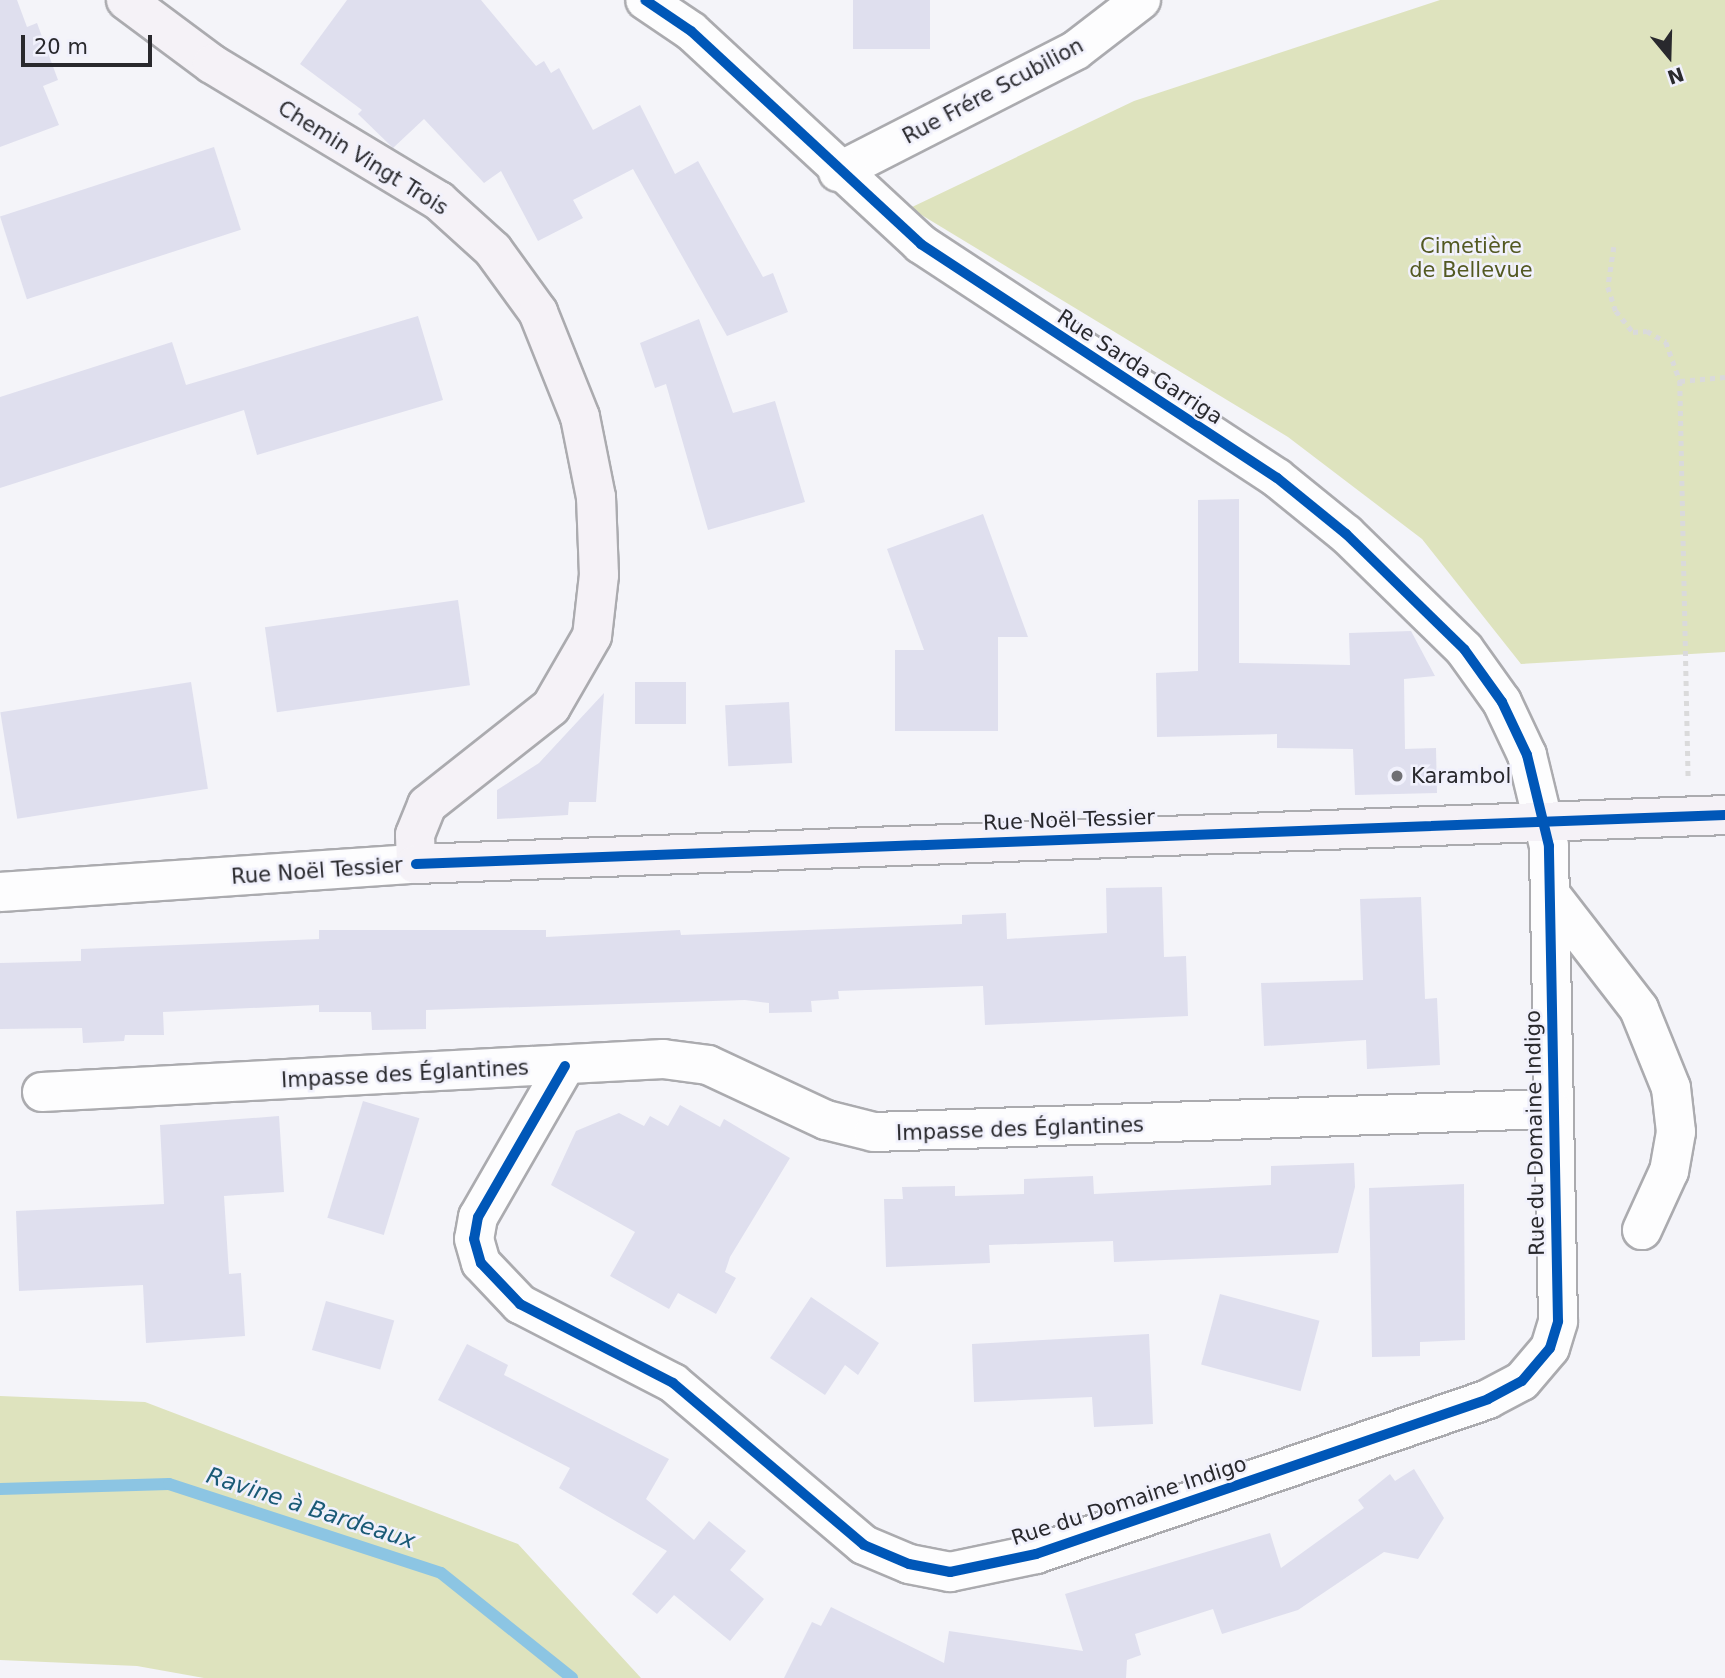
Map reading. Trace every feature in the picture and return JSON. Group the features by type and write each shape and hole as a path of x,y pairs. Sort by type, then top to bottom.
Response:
{"main road":[{"name":"Chemin Vingt Trois","path":"126,0 212,64 439,201 466,225 538,312 580,417 596,497 599,575 592,636 551,707 427,805 415,835 415,864"},
{"name":"Rue Noël Tessier","path":"415,864 1707,815"}],"street":[{"name":"Rue Sarda Garriga","path":"645,0 691,31 838,172 921,244 1277,478 1408,589 1464,649 1502,702 1527,755 1546,820"},
{"name":"Rue Frére Scubilion","path":"838,172 1076,50 1141,0"},
{"name":"Rue du Domaine Indigo","path":"565,1066 478,1217 474,1239 497,1285 673,1384 864,1545 950,1572 1036,1554 1488,1399 1522,1381 1550,1349 1558,1321 1551,1109 1551,895 1546,820"},
{"name":"Rue Noël Tessier","path":"0,892 415,864"},
{"path":"1551,895 1639,1009 1671,1088 1676,1132 1669,1171 1642,1230"},
{"name":"Impasse des Églantines","path":"42,1092 663,1059 708,1065 826,1120 926,1135 1551,1109"}],"path":[{"path":"1614,247 1608,287 1616,312 1633,332 1647,331 1666,342 1680,381 1707,815"},
{"path":"1680,381 1725,377"}],"green space":[{"name":"Cimetière de Bellevue","path":"1440,0 1725,0 1725,652 1521,664 1422,539 1288,437 910,208 1134,101"},
{"path":"0,1396 145,1402 518,1544 641,1678 204,1678 137,1666 0,1660"}],"building":[{"path":"0,0 17,0 27,27 37,23 58,80 43,86 59,125 0,147"},
{"path":"347,0 481,0 536,66 544,61 551,73 559,68 593,130 640,105 675,174 698,161 763,277 773,273 788,312 727,336 633,169 573,200 583,218 538,241 501,171 484,183 424,119 393,148 358,114 362,110 300,64"},
{"path":"853,0 930,0 930,49 853,49"},
{"path":"214,147 241,230 27,299 0,217"},
{"path":"418,316 443,400 257,455 244,410 0,488 0,397 172,342 186,385"},
{"path":"699,319 733,413 775,401 805,502 708,530 666,384 655,388 640,343"},
{"path":"1239,499 1239,663 1350,665 1349,633 1411,631 1435,676 1404,679 1405,749 1436,748 1437,793 1355,795 1353,749 1277,748 1277,734 1157,737 1156,673 1198,671 1198,500"},
{"path":"983,514 1028,637 998,637 998,731 895,731 895,650 924,650 887,549"},
{"path":"458,600 470,685 277,712 265,627"},
{"path":"191,682 208,789 17,819 0,712"},
{"path":"635,682 686,682 686,724 635,724"},
{"path":"604,693 596,802 569,802 568,815 497,819 497,790 539,763"},
{"path":"789,702 792,763 728,766 725,705"},
{"path":"1162,887 1164,957 1186,956 1188,1016 985,1025 983,986 838,991 839,999 811,1001 812,1012 769,1013 769,1003 745,1000 426,1010 426,1029 372,1030 371,1012 319,1012 319,1005 163,1012 164,1035 125,1035 124,1041 83,1043 82,1028 0,1029 0,963 81,961 81,949 319,939 319,930 546,930 546,937 680,930 681,935 962,924 962,915 1006,913 1007,939 1107,933 1106,888"},
{"path":"1421,897 1425,999 1437,998 1440,1065 1367,1069 1366,1040 1264,1046 1261,983 1363,980 1360,899"},
{"path":"363,1101 419,1118 384,1235 327,1218"},
{"path":"680,1105 720,1127 724,1119 790,1158 730,1257 725,1272 736,1278 716,1314 678,1293 669,1309 610,1276 635,1232 551,1185 576,1131 619,1113 644,1126 650,1116 668,1126"},
{"path":"279,1116 284,1192 224,1196 229,1274 241,1273 245,1336 146,1343 143,1285 19,1291 16,1211 164,1204 160,1125"},
{"path":"1354,1163 1355,1187 1338,1253 1114,1262 1113,1241 989,1245 990,1263 886,1267 884,1199 903,1199 902,1187 955,1186 955,1196 1024,1194 1024,1179 1093,1176 1094,1194 1271,1185 1271,1166"},
{"path":"1464,1184 1465,1340 1420,1342 1420,1356 1372,1357 1369,1188"},
{"path":"1220,1294 1319,1321 1301,1391 1201,1365"},
{"path":"811,1297 879,1343 858,1375 845,1365 825,1395 770,1358"},
{"path":"326,1301 394,1321 380,1370 312,1350"},
{"path":"1149,1334 1153,1424 1094,1427 1092,1397 974,1402 972,1344"},
{"path":"467,1344 508,1365 504,1375 669,1459 646,1499 694,1540 709,1521 746,1551 730,1570 764,1599 730,1641 674,1595 657,1614 632,1594 667,1551 559,1488 570,1468 438,1400"},
{"path":"1414,1469 1444,1518 1418,1559 1384,1552 1298,1610 1222,1634 1213,1609 1135,1634 1141,1655 1127,1660 1126,1678 784,1678 812,1622 821,1626 831,1607 944,1663 949,1631 1083,1651 1065,1594 1270,1533 1281,1568 1364,1508 1358,1500 1390,1474 1395,1481"}],"waterway":[{"name":"Ravine à Bardeaux","path":"0,1489 169,1484 441,1573 572,1678"}],"cycle path":[{"path":"565,1066 478,1217 474,1239 481,1263 520,1304 673,1383 864,1545 909,1564 950,1572 1036,1554 1488,1399 1522,1381 1550,1348 1558,1321 1549,846 1527,755 1502,702 1464,649 1346,534 1277,478 921,244 691,31 645,0"},
{"path":"416,864 1725,815"}],"place":[{"name":"Karambol","path":"1397,776"}]}
